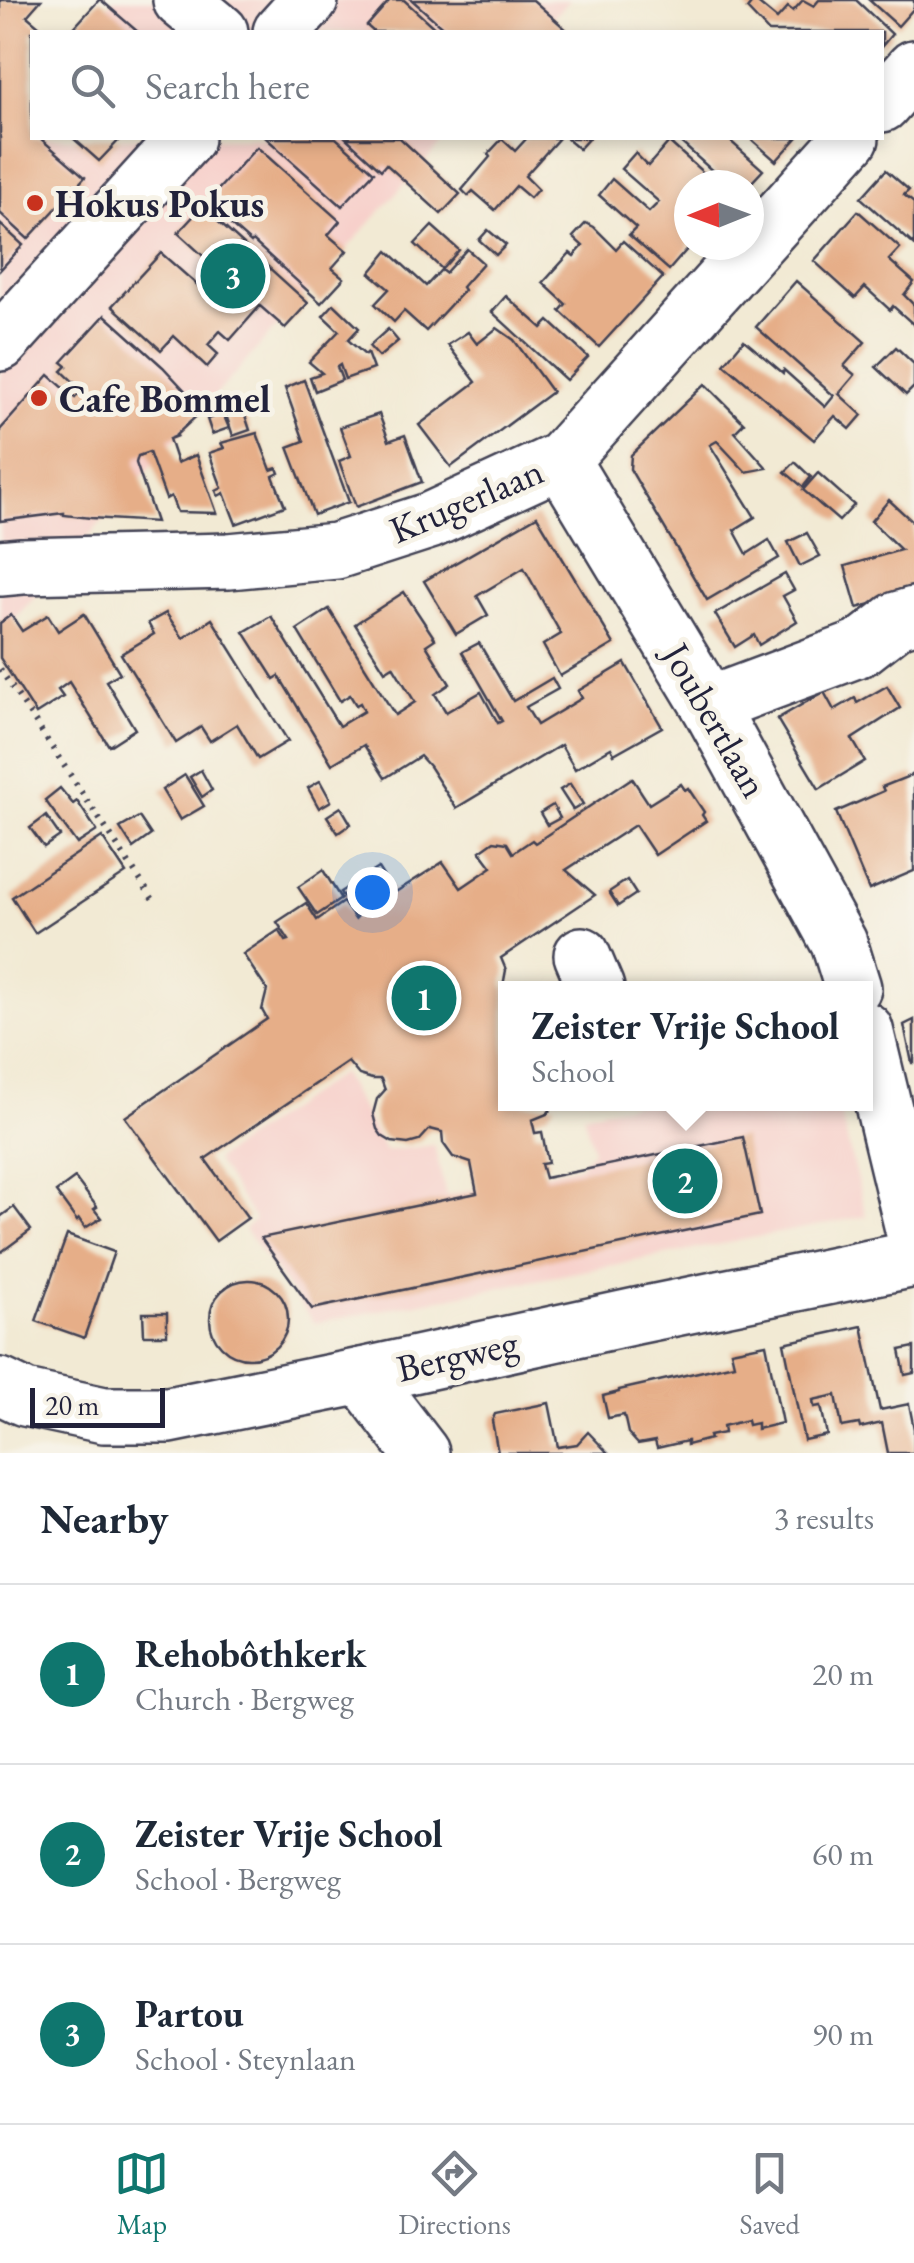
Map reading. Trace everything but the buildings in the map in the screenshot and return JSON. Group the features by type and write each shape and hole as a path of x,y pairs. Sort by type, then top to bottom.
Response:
{"street":[{"path":"181,0 218,30"},
{"path":"283,30 310,0"},
{"path":"884,102 914,68"},
{"path":"0,343 184,140"},
{"name":"Krugerlaan","path":"0,568 228,561 336,550 429,521 562,460 850,140"},
{"name":"Joubertlaan","path":"562,460 709,705 839,943 851,981"},
{"path":"709,705 861,648 898,620 914,615"},
{"path":"873,1063 914,1233"},
{"name":"Bergweg","path":"0,1386 25,1398 104,1415 169,1415 914,1258"},
{"path":"362,1376 421,1453"}],"path":[{"path":"0,669 156,904"}],"shaded area":[{"path":"113,0 569,0 542,30 86,30"},
{"path":"30,94 30,140 444,140 0,635 0,129"},
{"path":"341,1073 385,1151 434,1145 446,1196 580,1166 593,1149 583,1114 840,1111 866,1216 314,1323 244,1229 255,1220 215,1160"}],"place":[{"name":"Hokus Pokus","path":"35,203"},
{"name":"Partou","path":"233,276"},
{"name":"Cafe Bommel","path":"39,398"},
{"name":"Rehobôthkerk","path":"424,998"},
{"name":"Zeister Vrije School","path":"685,1181"}]}
